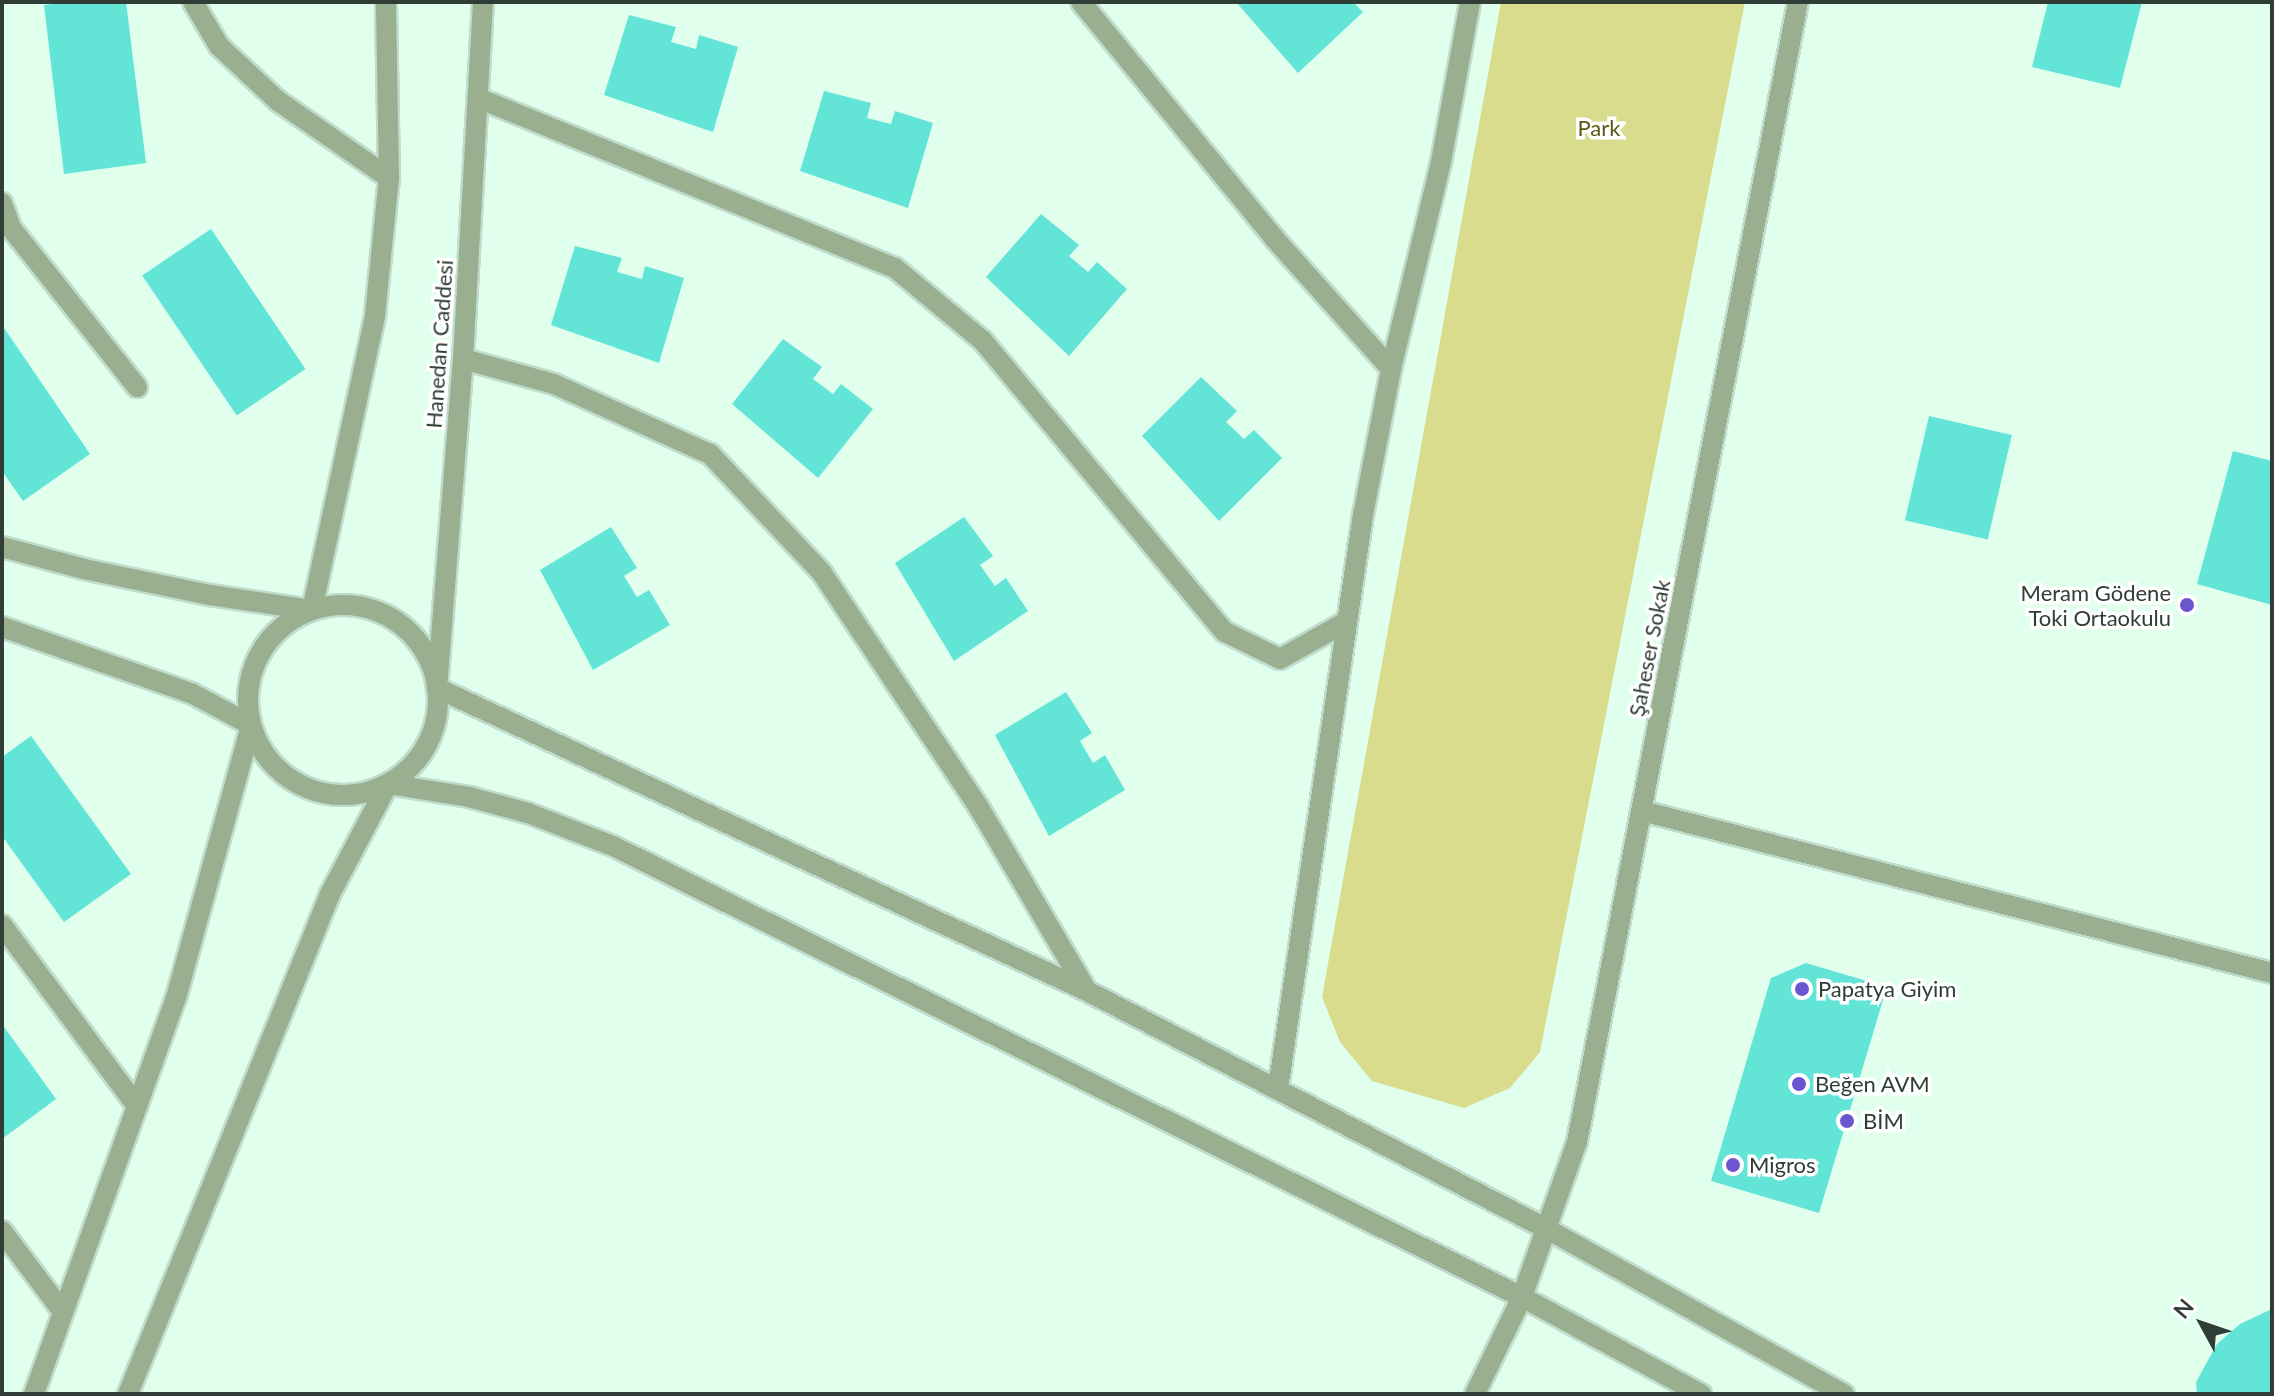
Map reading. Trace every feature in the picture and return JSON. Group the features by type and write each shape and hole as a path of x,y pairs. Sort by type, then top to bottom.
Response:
{"street":[{"path":"193,2 219,46 278,101 389,178"},
{"path":"312,610 375,315 389,178 386,2"},
{"name":"Hanedan Caddesi","path":"437,688 463,359 483,2"},
{"path":"1081,2 1274,238 1391,369"},
{"path":"1278,1089 1344,623 1391,369 1441,162 1470,2"},
{"name":"Şaheser Sokak","path":"1475,1394 1522,1297 1577,1142 1798,2"},
{"path":"478,98 895,268 983,341 1225,632 1280,659 1344,623"},
{"path":"2,203 11,228 137,387"},
{"path":"463,359 554,384 710,454 822,573 978,806 1087,991"},
{"path":"2,547 210,595 312,610"},
{"path":"340,605 367,608 394,620 415,638 430,661 437,688 436,717 427,744 411,767 388,784 361,794 332,795 305,788 281,773 262,751 251,725 247,697 253,669 266,643 287,623 312,610 340,605"},
{"path":"2,627 193,694 251,725"},
{"path":"437,688 1087,991 1547,1229 1844,1394"},
{"path":"34,1394 176,998 251,725"},
{"path":"388,784 469,797 528,813 615,847 1522,1297 1701,1394"},
{"path":"128,1394 330,894 388,784"},
{"path":"1642,811 2272,973"},
{"path":"2,925 137,1106"},
{"path":"2,1231 63,1312"}],"green space":[{"name":"Park","path":"1501,2 1745,2 1540,1052 1510,1088 1464,1108 1372,1081 1340,1042 1322,997"}],"building":[{"path":"126,2 146,163 64,174 44,5"},
{"path":"1236,2 1353,2 1363,12 1298,73"},
{"path":"2048,2 2142,2 2120,88 2032,67"},
{"path":"629,15 676,27 671,42 696,49 699,35 738,47 713,132 604,95"},
{"path":"824,91 871,103 867,118 891,124 895,111 933,123 908,208 800,171"},
{"path":"1041,214 1079,245 1069,256 1088,272 1097,262 1127,289 1069,356 986,277"},
{"path":"211,229 306,369 237,416 142,275"},
{"path":"575,246 622,258 617,272 642,279 645,266 684,278 659,363 551,325"},
{"path":"2,325 90,454 23,501 2,471"},
{"path":"783,339 822,367 813,379 833,394 841,384 873,409 818,478 732,404"},
{"path":"1201,377 1237,411 1226,422 1244,439 1254,430 1282,458 1219,521 1142,436"},
{"path":"1929,416 2012,435 1988,539 1905,520"},
{"path":"2233,451 2272,461 2272,605 2197,584"},
{"path":"964,517 993,556 980,565 995,586 1006,578 1028,611 954,661 895,563"},
{"path":"611,527 637,568 624,576 637,597 649,590 670,625 593,670 540,570"},
{"path":"1066,692 1092,733 1080,741 1093,763 1105,755 1125,790 1049,836 995,735"},
{"path":"31,736 131,874 64,922 2,836 2,757"},
{"name":"Beğen AVM","path":"1806,963 1887,987 1819,1213 1711,1181 1771,978"},
{"path":"2,1024 56,1099 2,1139"},
{"path":"2272,1309 2272,1394 2197,1394 2196,1382 2217,1344 2240,1324"}],"place":[{"name":"Meram Gödene Toki Ortaokulu","path":"2187,605"},
{"name":"Papatya Giyim","path":"1802,989"},
{"name":"Beğen AVM","path":"1799,1084"},
{"name":"BİM","path":"1847,1121"},
{"name":"Migros","path":"1733,1165"}]}
